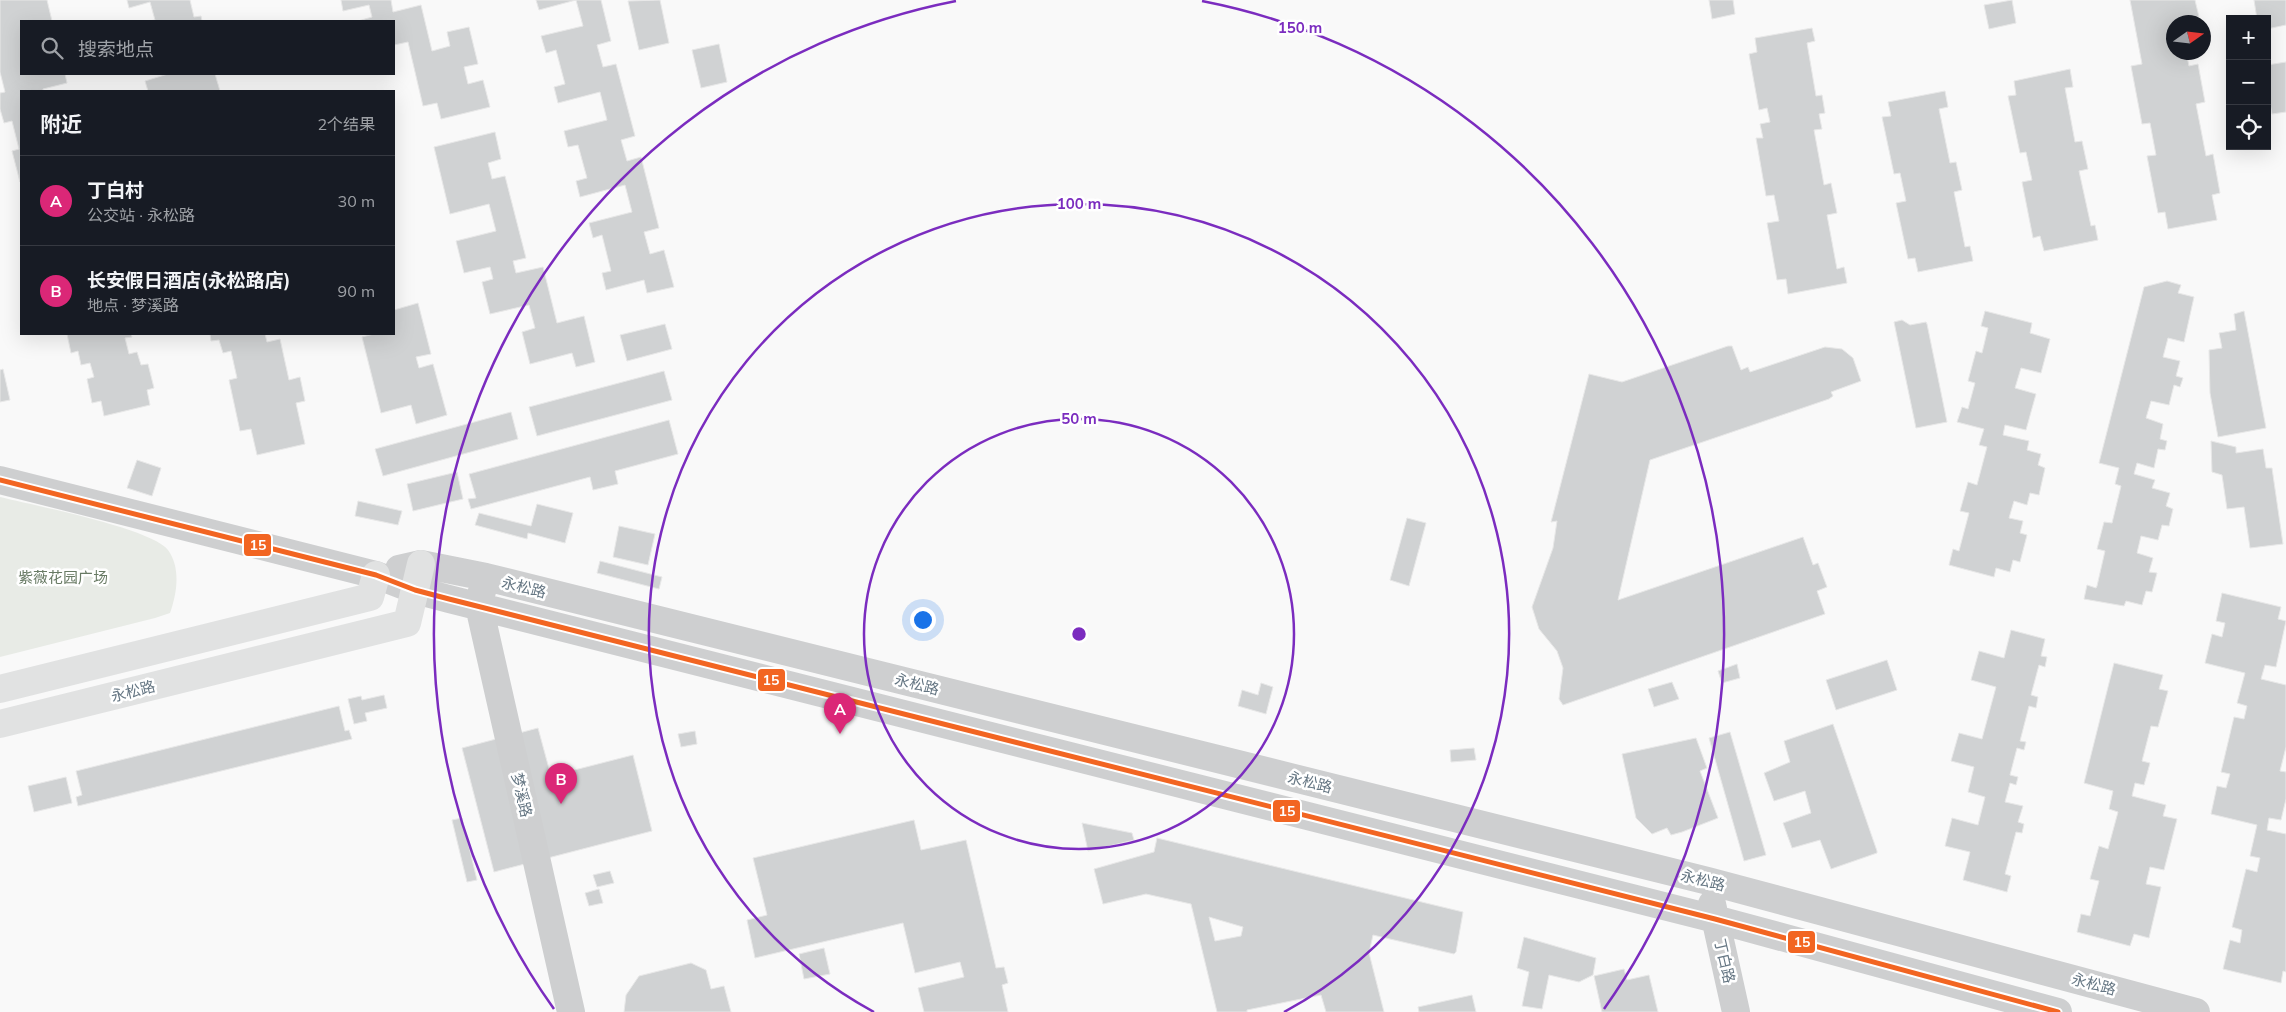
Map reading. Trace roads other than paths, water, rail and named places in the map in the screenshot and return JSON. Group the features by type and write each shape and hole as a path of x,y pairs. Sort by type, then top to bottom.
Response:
{"main road":[{"name":"永松路","path":"0,724 407,623 421,564"},
{"path":"0,689 370,597 376,575"}],"street":[{"path":"0,480 376,575"},
{"name":"永松路","path":"376,575 421,564 486,577 1708,880 2196,1012"},
{"name":"永松路","path":"376,575 415,590 1715,919 2058,1012"},
{"name":"梦溪路","path":"486,577 479,606 571,1012"},
{"name":"丁白路","path":"1708,880 1736,1012"}],"place":[{"name":"丁白村","path":"840,734"},
{"name":"长安假日酒店(永松路店)","path":"561,804"}],"park label":[{"name":"紫薇花园广场","path":"63,577"}]}
